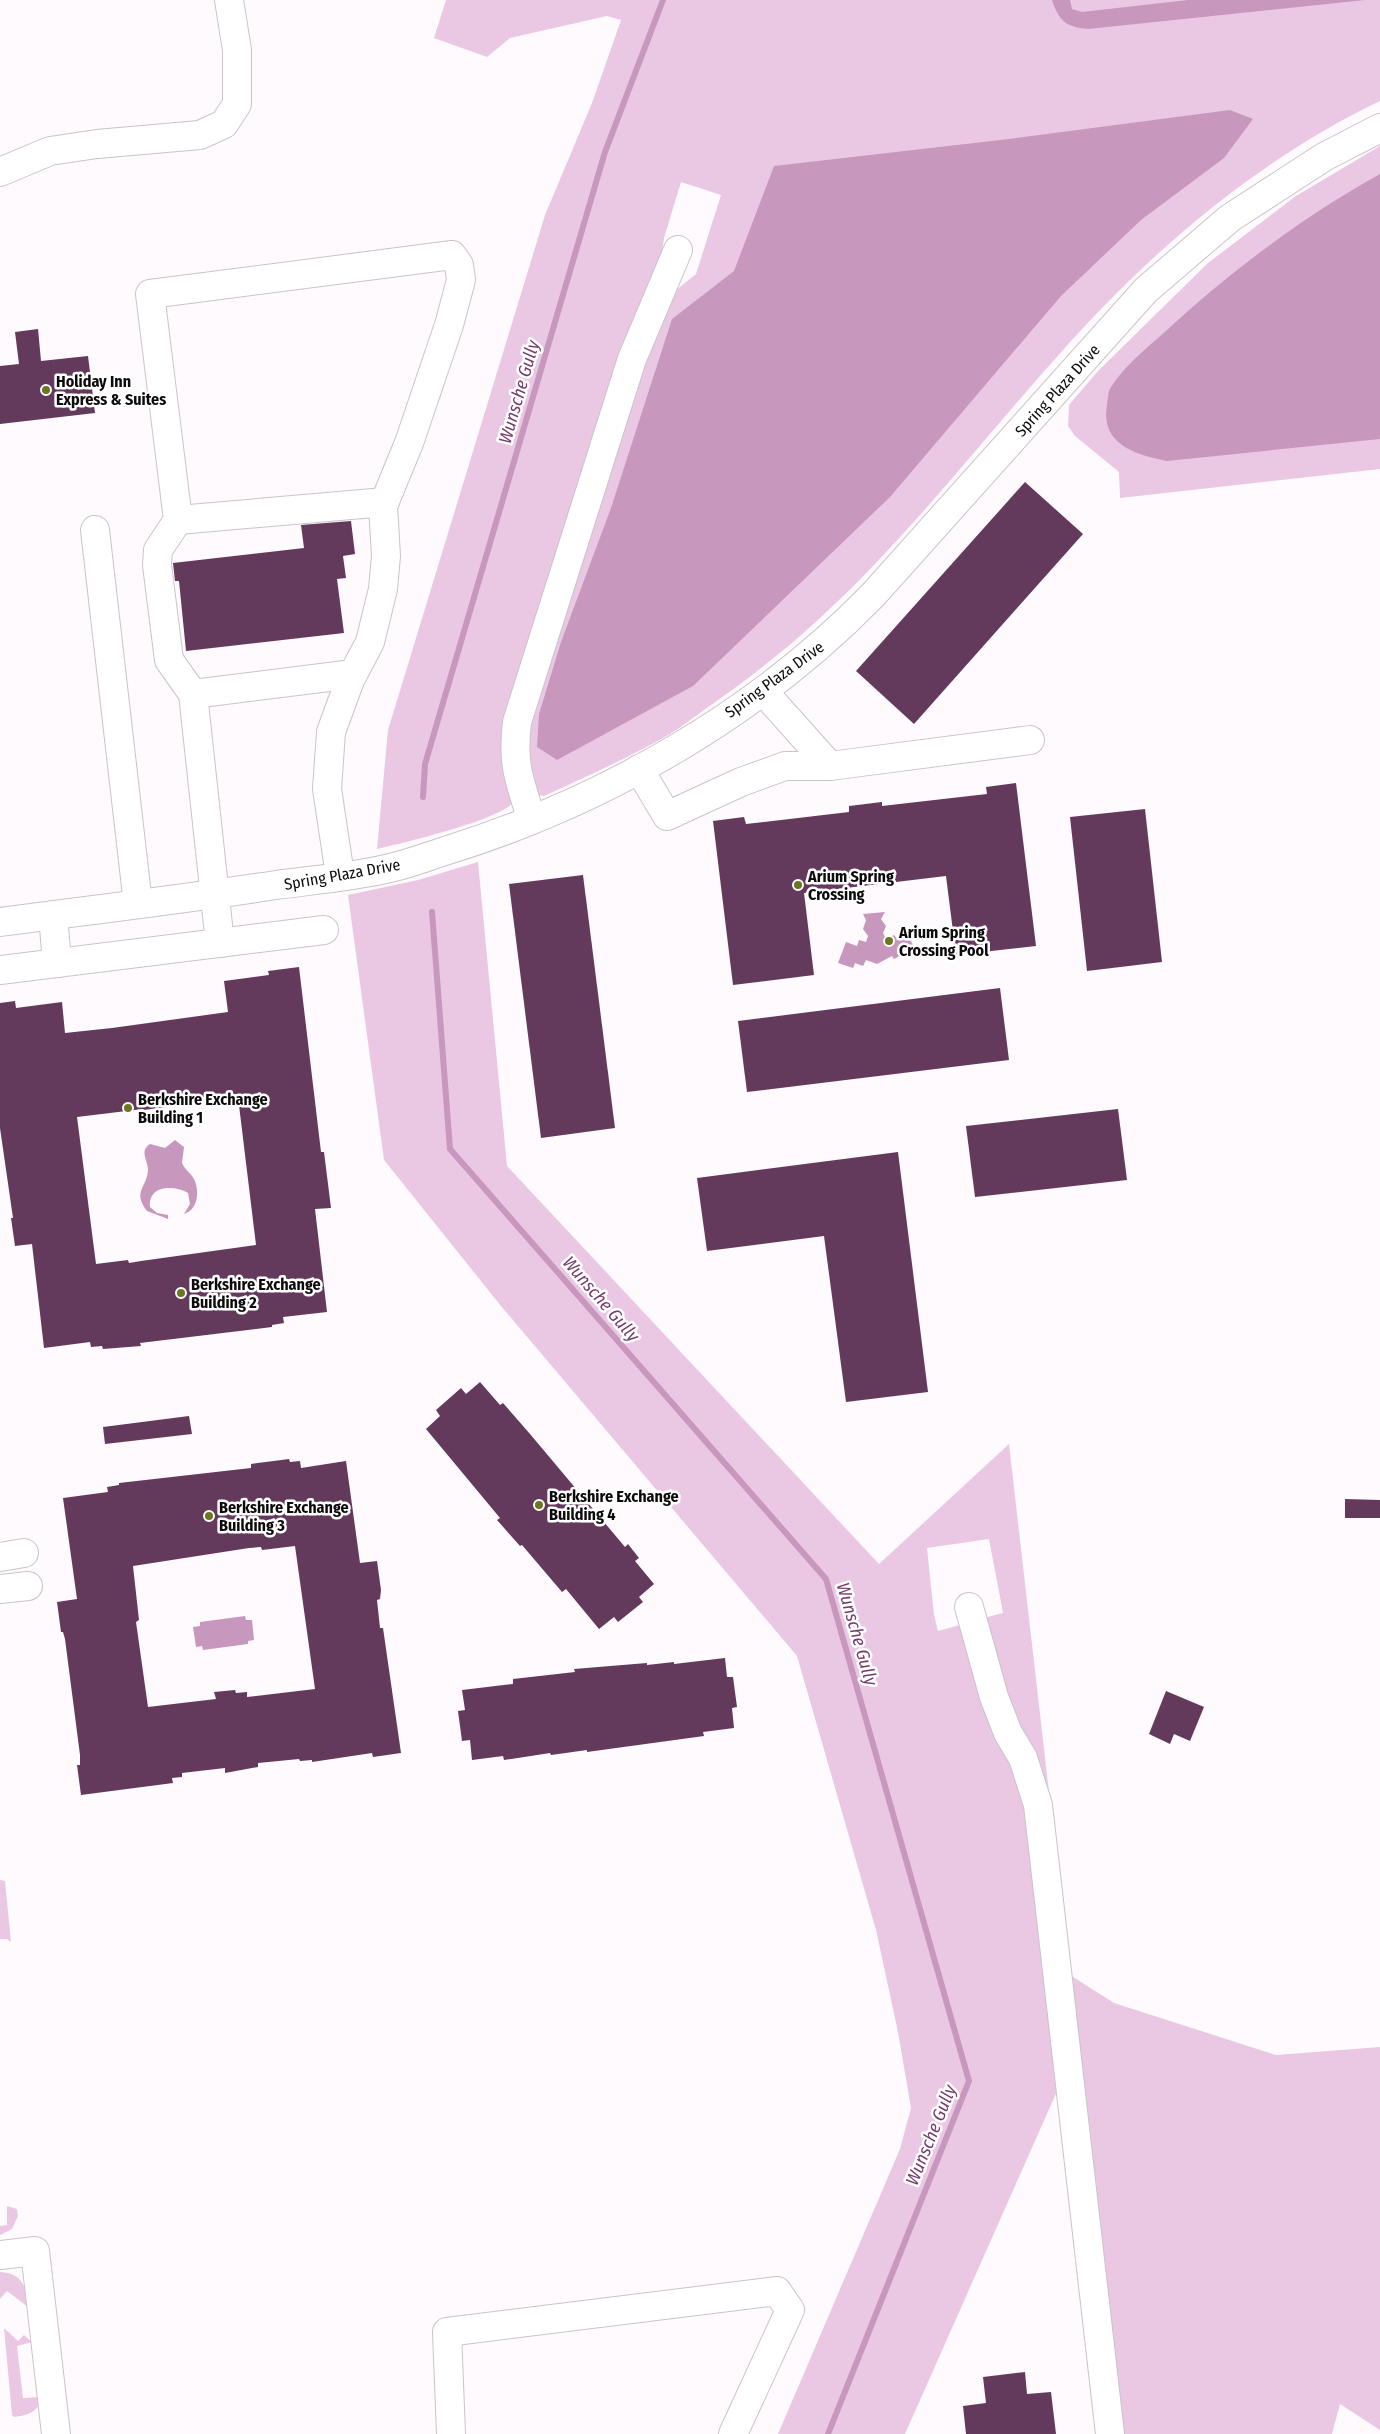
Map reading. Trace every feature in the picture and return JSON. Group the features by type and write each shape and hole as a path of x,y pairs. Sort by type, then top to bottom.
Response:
{"street":[{"path":"0,172 50,151 97,144 200,134 224,124 236,104 237,50 229,0"},
{"name":"Spring Plaza Drive","path":"0,922 214,894 389,868 503,833 613,784 763,691 839,630 873,596 1146,290 1230,218 1324,157 1380,128"},
{"path":"532,820 516,772 514,745 517,722 632,358 678,250"},
{"path":"220,943 193,694 168,660 157,565 158,550 178,520 150,294 452,255 459,265 461,280 430,384 383,506 386,556 383,589 370,642 353,674 332,732 327,789 340,876"},
{"path":"178,520 385,502"},
{"path":"96,530 138,904"},
{"path":"193,694 353,674"},
{"path":"763,691 830,766"},
{"path":"639,769 667,816 742,782 785,766 830,766 1030,740"},
{"path":"53,915 57,963"},
{"path":"0,970 324,930"},
{"path":"0,1589 28,1586"},
{"path":"969,1607 994,1697 1008,1733 1024,1758 1038,1804 1110,2434"},
{"path":"0,2255 35,2251 56,2434"},
{"path":"452,2434 447,2332 776,2291 790,2310 733,2434"}],"shaded area":[{"path":"446,0 1380,0 1380,101 1312,138 1248,180 1187,228 1158,254 1088,323 887,551 845,595 789,646 669,735 544,796 534,792 528,785 524,775 522,739 525,718 625,400 649,331 670,295 696,274 721,195 681,182 664,238 660,268 635,327 513,712 507,762 515,789 515,799 509,806 475,822 377,849 388,730 545,215 592,103 621,20 607,16 510,38 487,57 434,38"},
{"path":"1052,0 1070,0 1072,9 1082,12 1188,0 1365,0 1088,29 1074,27 1064,22 1057,13"},
{"path":"1230,110 1253,119 1224,158 1141,220 1061,296 890,497 693,686 557,760 537,747 539,714 561,642 611,508 672,319 734,271 774,166 1009,139"},
{"path":"1380,146 1380,469 1120,498 1119,472 1075,436 1068,426 1069,405 1098,371 1208,263 1296,196"},
{"path":"1380,174 1380,439 1167,461 1132,451 1114,438 1106,418 1109,393 1117,379 1130,364 1191,308 1242,266 1296,226"},
{"path":"478,862 507,1166 879,1564 1009,1444 1070,1975 1114,2003 1276,2055 1380,2047 1380,2430 1340,2404 1332,2434 1116,2434 1047,1819 1034,1768 1015,1734 1000,1699 980,1619 1003,1613 989,1539 927,1548 934,1615 938,1631 967,1623 981,1683 1004,1740 1021,1767 1032,1808 1066,2071 905,2434 778,2434 900,2149 911,2108 898,2032 876,1930 797,1656 501,1306 384,1160 348,895 418,880"},
{"name":"Arium Spring Crossing Pool","path":"885,912 881,919 886,926 883,933 886,939 894,935 897,939 907,934 917,952 905,958 903,954 894,959 892,956 877,964 866,960 863,966 855,963 853,968 838,963 846,942 857,946 859,940 866,942 868,936 863,929 866,920 863,914"},
{"path":"175,1140 184,1147 182,1163 194,1179 197,1189 197,1200 192,1209 184,1214 190,1204 188,1193 169,1188 157,1191 150,1200 150,1207 157,1213 168,1215 168,1219 147,1211 140,1194 148,1170 145,1150 150,1144 165,1148"},
{"path":"245,1616 246,1620 252,1620 254,1640 248,1641 248,1644 203,1650 202,1646 196,1647 193,1627 200,1626 200,1622"},
{"path":"0,1880 5,1881 11,1942 7,1939 0,1939"},
{"path":"7,2206 17,2209 18,2216 12,2229 0,2235 0,2226 7,2225"},
{"path":"0,2272 14,2275 19,2279 25,2288 28,2307 7,2291 0,2299"},
{"path":"4,2328 18,2341 24,2335 32,2342 17,2346 23,2398 39,2397 41,2401 36,2409 30,2413 14,2417 12,2415"}],"building":[{"name":"Holiday Inn Express & Suites","path":"38,329 41,361 88,356 95,413 0,424 0,366 19,364 15,332"},
{"path":"1025,482 1083,534 914,724 856,671"},
{"path":"351,521 355,554 343,556 346,578 337,579 344,633 186,651 179,581 175,581 173,563 304,548 301,525"},
{"name":"Arium Spring Crossing","path":"1016,783 1036,946 956,955 946,876 804,893 814,975 733,985 713,821 744,817 746,824 849,812 849,806 882,802 882,806 987,794 986,787"},
{"path":"1145,809 1162,962 1087,971 1070,817"},
{"path":"583,875 615,1128 541,1138 509,884"},
{"name":"Berkshire Exchange Building 1","path":"299,967 321,1152 324,1152 331,1208 315,1209 327,1312 283,1317 284,1323 272,1325 272,1327 140,1343 141,1346 103,1349 102,1346 91,1347 90,1342 44,1348 32,1244 15,1246 11,1218 13,1218 0,1128 0,1003 15,1001 16,1008 62,1002 65,1033 112,1028 228,1012 224,981 269,975 268,971","holes":["238,1097 256,1245 129,1263 128,1260 96,1264 77,1117"]},
{"path":"1000,988 1009,1060 747,1092 738,1021"},
{"path":"1118,1109 1127,1180 975,1197 966,1126"},
{"path":"898,1152 928,1392 846,1402 824,1236 707,1251 697,1178"},
{"name":"Berkshire Exchange Building 4","path":"480,1382 500,1405 503,1403 625,1547 628,1544 639,1558 635,1561 654,1584 639,1597 643,1602 618,1622 614,1617 599,1629 566,1589 562,1592 522,1545 520,1546 497,1520 500,1518 426,1429 440,1416 436,1410 461,1388 466,1394"},
{"path":"189,1416 192,1434 105,1444 103,1427"},
{"path":"289,1459 290,1462 300,1461 301,1468 346,1461 360,1563 377,1561 381,1590 380,1599 377,1600 380,1628 383,1628 401,1753 373,1757 372,1753 312,1762 312,1760 300,1761 299,1759 258,1763 258,1767 225,1773 225,1768 182,1773 182,1777 172,1778 173,1783 81,1795 77,1765 80,1765 80,1755 65,1639 63,1632 61,1632 57,1602 77,1599 63,1498 108,1492 107,1487 119,1485 119,1483 251,1468 251,1464","holes":["295,1546 315,1689 247,1697 247,1692 236,1693 235,1690 214,1692 216,1699 148,1707 136,1622 139,1620 133,1566 249,1548 261,1547 262,1550"]},
{"path":"1345,1499 1380,1500 1380,1518 1345,1518"},
{"path":"725,1658 727,1677 733,1677 737,1707 732,1708 734,1728 703,1732 704,1736 587,1752 587,1750 551,1755 550,1753 504,1760 503,1756 472,1760 470,1740 462,1741 458,1711 465,1710 462,1690 513,1684 513,1679 575,1672 574,1669 647,1663 647,1665 674,1662 674,1664"},
{"path":"1166,1691 1204,1707 1190,1741 1174,1734 1170,1744 1149,1734"},
{"path":"1025,2372 1027,2394 1051,2392 1056,2434 966,2434 963,2406 986,2403 983,2377"}],"waterway":[{"name":"Wunsche Gully","path":"423,797 425,764 605,152 663,0"},
{"name":"Wunsche Gully","path":"432,912 450,1149 826,1579 969,2081 828,2434"}],"place":[{"name":"Holiday Inn Express & Suites","path":"46,390"},
{"name":"Arium Spring Crossing","path":"798,885"},
{"name":"Arium Spring Crossing Pool","path":"889,941"},
{"name":"Berkshire Exchange Building 1","path":"128,1108"},
{"name":"Berkshire Exchange Building 2","path":"181,1293"},
{"name":"Berkshire Exchange Building 4","path":"539,1505"},
{"name":"Berkshire Exchange Building 3","path":"209,1516"}]}
